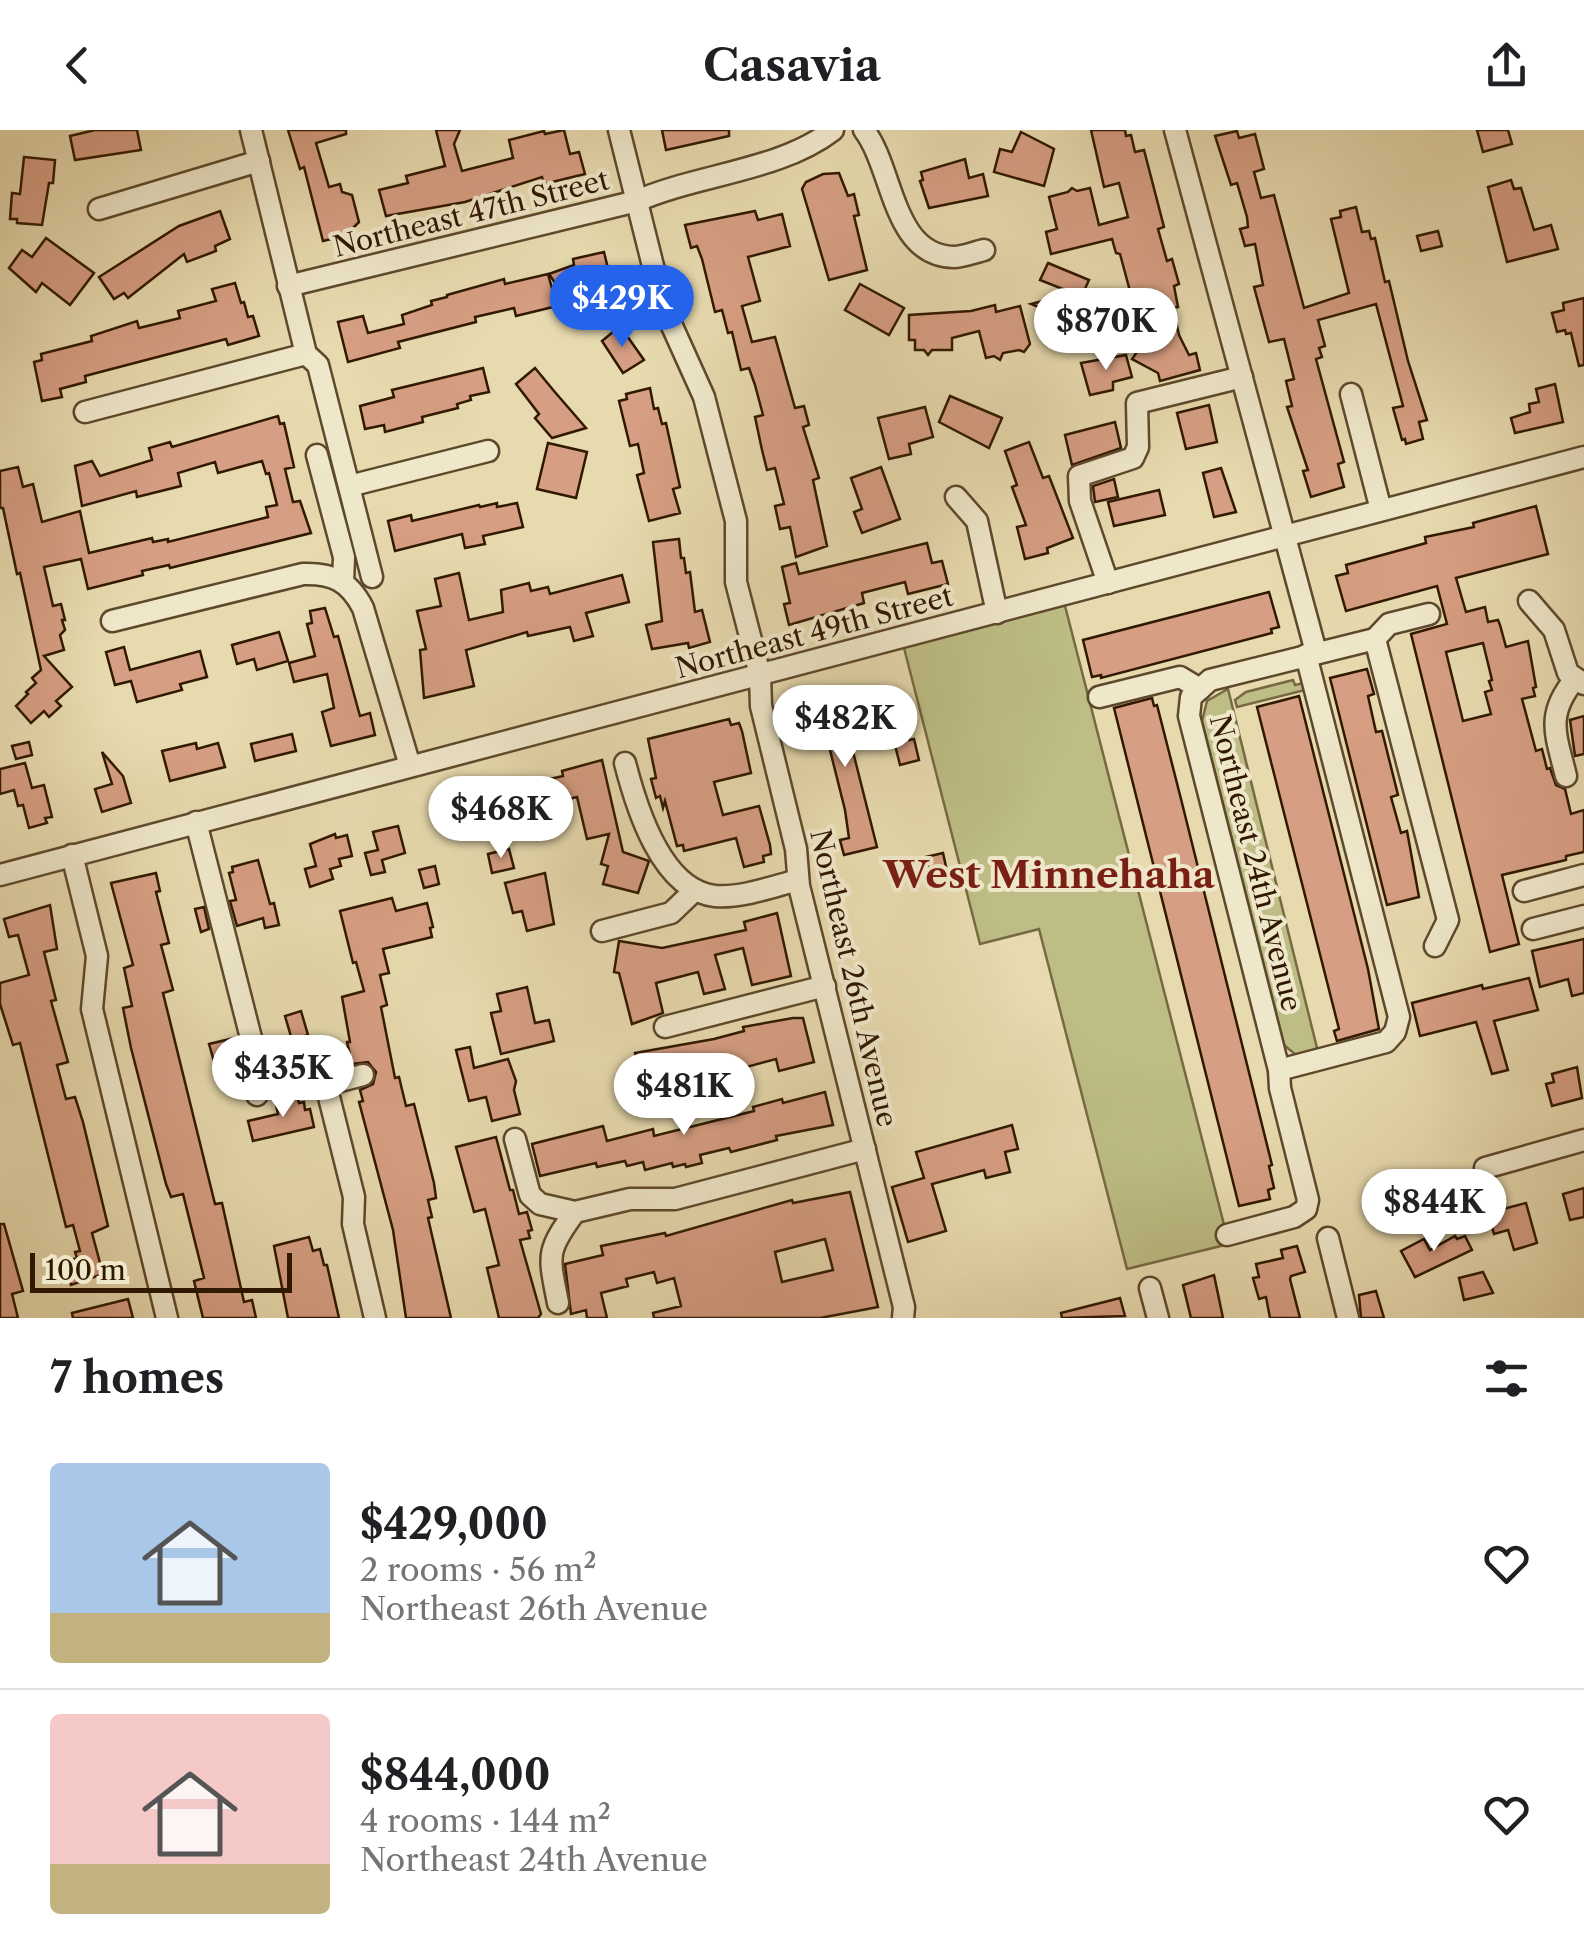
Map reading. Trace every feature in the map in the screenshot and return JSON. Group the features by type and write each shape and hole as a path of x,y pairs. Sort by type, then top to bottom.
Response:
{"street":[{"path":"251,130 306,354 318,365 372,577"},
{"name":"Northeast 26th Avenue","path":"619,130 663,306 704,397 736,520 736,582 760,675 761,706 796,849 798,880 904,1307 903,1318"},
{"name":"Northeast 47th Street","path":"288,286 637,201 664,188 786,155 833,130"},
{"path":"864,130 879,153 902,221 914,240 930,252 955,257 984,250"},
{"path":"1175,130 1285,536 1399,1017 1395,1032 1386,1042 1279,1070"},
{"path":"99,209 259,162"},
{"path":"85,412 306,354"},
{"path":"1108,584 1080,501 1079,476 1132,458 1138,447 1137,403 1242,376"},
{"path":"1351,394 1382,510"},
{"path":"349,486 488,451"},
{"path":"317,454 344,557 341,580"},
{"name":"Northeast 49th Street","path":"0,875 1584,457"},
{"path":"956,497 977,521 998,613"},
{"path":"112,620 303,574 323,574 341,580 354,591 363,608 410,766"},
{"path":"1529,600 1554,630 1564,665 1579,682 1564,693 1553,724 1566,776"},
{"name":"Northeast 24th Avenue","path":"1227,1235 1294,1217 1306,1209 1308,1200 1189,716 1191,697 1210,680 1374,639 1389,624 1428,614"},
{"path":"1374,639 1448,920 1435,946"},
{"path":"1099,697 1180,677 1200,689"},
{"path":"625,763 640,821 671,868 695,890 711,896 734,896 798,880"},
{"path":"196,822 251,1038 257,1095"},
{"path":"72,856 96,956 93,1014 166,1318"},
{"path":"1524,891 1584,875"},
{"path":"602,931 672,913 695,890"},
{"path":"1532,929 1584,916"},
{"path":"666,1027 825,986"},
{"path":"320,1061 354,1197 353,1224 375,1318"},
{"path":"326,1084 363,1075"},
{"path":"514,1139 530,1194 540,1204 576,1212 630,1199 675,1199 865,1150"},
{"path":"1484,1168 1584,1140"},
{"path":"558,1303 549,1260 554,1240 576,1212"},
{"path":"1328,1238 1348,1318"},
{"path":"1150,1288 1158,1318"}],"green space":[{"path":"1064,602 1229,1244 1127,1269 1039,929 980,944 903,644"},
{"path":"1293,680 1295,685 1308,682 1309,689 1237,707 1235,700 1246,692"},
{"path":"1228,689 1318,1052 1296,1055 1284,1045 1202,721 1207,701"}],"building":[{"path":"95,130 137,130 141,150 75,160 70,136"},
{"path":"288,130 346,130 346,134 316,143 329,187 340,184 342,192 352,195 359,222 352,234 323,241 304,167 300,169"},
{"path":"436,130 460,130 454,144 462,171 513,158 509,140 564,130 570,154 579,152 585,174 544,184 542,177 465,202 386,216 379,190 408,183 406,176 445,166"},
{"path":"662,130 729,130 729,136 666,150"},
{"path":"1091,130 1125,130 1126,136 1131,135 1135,152 1144,150 1164,227 1158,229 1167,261 1172,259 1179,284 1174,286 1178,307 1173,308 1179,335 1189,355 1196,353 1200,370 1160,381 1158,373 1132,359 1167,310 1137,317 1120,254 1116,253 1112,239 1051,254 1046,232 1057,229 1049,197 1072,188 1090,188 1099,225 1128,217 1119,183 1104,187"},
{"path":"1477,130 1508,130 1512,144 1483,152"},
{"path":"1237,131 1239,138 1255,134 1264,169 1254,172 1261,198 1274,195 1304,308 1349,293 1331,219 1341,217 1340,211 1356,207 1362,232 1369,231 1371,239 1375,238 1427,420 1419,422 1423,439 1406,444 1402,440 1393,408 1403,406 1376,304 1318,320 1325,346 1319,348 1322,357 1316,359 1344,462 1338,464 1344,487 1311,497 1303,471 1308,470 1287,407 1292,406 1286,381 1294,379 1284,339 1269,342 1254,287 1263,285 1255,244 1245,246 1240,229 1248,227 1247,217 1237,183 1231,185 1215,136"},
{"path":"1021,132 1054,149 1044,186 994,172 1000,149 1012,152"},
{"path":"24,157 55,160 42,225 10,219 12,193 20,194"},
{"path":"965,159 969,178 983,174 988,196 929,208 921,172"},
{"path":"839,173 848,196 854,194 859,215 854,216 867,270 829,280 802,189 806,182 823,174"},
{"path":"1511,180 1514,189 1521,188 1534,230 1551,225 1558,249 1507,262 1488,187"},
{"path":"220,211 230,239 215,246 216,251 187,262 184,254 128,298 124,293 114,299 99,277 179,226"},
{"path":"755,211 758,220 782,214 790,246 748,257 760,301 742,306 752,342 775,337 795,408 804,406 809,425 803,427 819,478 813,480 827,546 796,557 790,527 780,529 775,506 784,504 775,468 767,470 762,450 755,417 763,415 755,385 749,368 741,370 722,310 715,312 702,259 697,246 691,248 685,225"},
{"path":"1438,231 1442,246 1421,251 1417,236"},
{"path":"46,238 94,273 70,305 42,283 36,292 9,268 22,250 32,257"},
{"path":"604,252 610,308 577,316 549,274 574,265 573,259"},
{"path":"1048,263 1089,280 1071,320 1031,304 1073,293 1040,280"},
{"path":"548,274 557,306 516,316 514,308 475,317 476,322 398,342 400,348 348,362 338,322 363,316 368,333 404,324 402,315 432,305 431,301 447,295 504,279 505,284"},
{"path":"235,283 259,336 228,345 226,339 85,376 86,382 60,389 62,397 42,401 34,362 42,360 41,354 92,341 91,336 137,321 139,328 180,318 178,311 216,301 212,289"},
{"path":"860,284 904,308 889,335 845,310"},
{"path":"1584,298 1584,365 1579,366 1571,333 1557,332 1552,313 1564,310 1563,303"},
{"path":"995,305 996,312 1020,306 1030,344 1024,352 1003,353 1000,360 994,356 986,358 979,331 952,338 952,350 932,350 928,355 924,350 915,350 915,340 909,340 909,315 971,311"},
{"path":"620,326 644,360 623,373 602,341"},
{"path":"1126,355 1132,377 1113,382 1113,390 1090,395 1081,363"},
{"path":"483,368 489,392 470,396 471,400 457,404 458,408 422,417 423,422 385,432 384,425 365,429 360,406 394,397 392,390"},
{"path":"535,368 586,428 552,438 535,418 539,414 516,384"},
{"path":"1555,384 1563,422 1515,433 1511,418 1530,412 1529,404 1539,402 1536,389"},
{"path":"650,388 654,409 658,408 662,424 666,423 680,487 673,489 680,513 649,521 637,475 644,473 638,444 630,446 619,401 627,399 626,394"},
{"path":"950,396 1002,418 989,448 939,422"},
{"path":"1209,405 1217,442 1186,449 1177,413"},
{"path":"925,407 933,437 909,444 911,454 889,459 878,418"},
{"path":"278,416 280,424 284,423 294,467 285,469 293,502 300,501 311,533 170,568 169,565 142,571 143,575 88,589 81,559 44,567 53,606 61,604 65,630 60,635 64,650 44,656 72,687 56,701 61,706 49,717 44,711 31,723 16,706 36,683 32,678 41,670 20,573 17,574 0,508 0,471 18,467 23,487 33,484 42,522 80,511 89,553 152,538 153,542 168,542 268,517 266,507 277,505 262,461 218,473 215,462 178,473 181,486 137,497 136,491 82,506 75,466 92,461 100,476 152,460 149,448 170,442 172,447"},
{"path":"1115,422 1121,448 1072,465 1065,435"},
{"path":"1029,442 1043,478 1049,476 1073,538 1047,548 1048,553 1025,559 1017,527 1026,525 1012,487 1017,485 1005,451"},
{"path":"548,443 587,452 576,498 537,489"},
{"path":"881,467 900,519 862,533 854,512 862,509 851,478"},
{"path":"1221,468 1236,512 1214,517 1203,473"},
{"path":"1114,479 1118,497 1095,502 1093,486"},
{"path":"1159,490 1165,515 1114,526 1108,502"},
{"path":"497,503 497,507 517,503 523,527 483,536 485,544 465,548 462,534 395,551 388,521 411,515 412,521"},
{"path":"1536,506 1548,554 1456,578 1466,612 1485,607 1488,622 1498,620 1506,647 1528,641 1536,687 1535,696 1522,699 1536,751 1542,749 1556,785 1565,789 1571,814 1584,810 1584,852 1502,875 1519,944 1490,952 1411,634 1447,624 1437,586 1346,611 1336,576 1348,573 1346,565 1426,543 1425,537 1474,527 1473,523","holes":["1483,643 1492,690 1485,692 1491,714 1463,721 1446,652"]},
{"path":"679,539 686,573 690,572 695,612 702,610 710,642 689,648 688,643 652,649 646,625 662,621 653,542"},
{"path":"927,543 932,563 942,561 948,584 908,594 905,582 862,593 864,603 789,625 784,604 790,603 782,567 796,563 799,574"},
{"path":"459,573 469,620 503,612 501,590 529,583 531,591 548,587 550,594 622,575 629,602 586,613 593,636 574,641 570,627 528,636 527,632 466,650 474,686 424,698 420,650 426,649 417,611 441,606 435,579"},
{"path":"1269,592 1279,627 1271,629 1272,633 1101,678 1092,677 1083,640"},
{"path":"325,608 334,637 338,636 360,716 370,713 375,735 331,746 322,712 334,708 327,674 294,682 289,663 315,656 307,624 312,623 310,611"},
{"path":"279,632 288,661 257,670 254,659 237,664 232,645"},
{"path":"124,647 130,670 200,651 207,677 180,684 182,690 137,702 131,681 115,685 106,652"},
{"path":"1367,669 1374,694 1368,696 1376,732 1382,731 1398,795 1391,797 1401,833 1407,831 1419,897 1387,905 1330,678"},
{"path":"852,695 858,716 845,720 877,847 844,855 840,840 849,838 845,810 824,726 811,729 805,708"},
{"path":"1299,696 1368,969 1379,1029 1337,1041 1334,1031 1339,1029 1257,707"},
{"path":"1152,698 1154,706 1157,705 1272,1165 1269,1166 1274,1188 1268,1190 1270,1199 1239,1206 1114,708"},
{"path":"1584,716 1584,754 1575,756 1570,720"},
{"path":"729,719 731,725 739,723 751,773 714,782 723,815 759,806 771,854 763,856 764,862 744,867 736,838 684,851 683,845 677,846 665,801 663,808 651,779 656,778 648,739"},
{"path":"907,733 909,740 914,739 919,760 900,765 893,737"},
{"path":"292,734 296,751 255,761 251,744"},
{"path":"29,742 32,755 16,759 12,746"},
{"path":"196,743 197,749 218,743 225,767 170,781 162,751"},
{"path":"102,752 123,776 131,803 102,812 95,789 112,784"},
{"path":"602,760 623,852 649,861 638,893 603,884 608,866 601,864 609,834 587,839 577,797 453,826 448,804 479,796 480,802 511,795 508,783 526,778 528,784 563,776 562,771"},
{"path":"25,763 32,788 44,785 52,817 45,818 47,823 29,828 14,790 0,794 0,769"},
{"path":"398,826 405,853 382,860 385,872 371,875 365,853 378,850 373,832"},
{"path":"335,834 336,838 347,835 352,856 339,859 341,866 330,869 333,879 310,887 305,869 316,866 310,844"},
{"path":"509,849 514,868 492,873 488,854"},
{"path":"943,853 949,880 933,884 926,857"},
{"path":"258,860 279,925 265,928 263,918 237,926 230,901 236,900 229,873 233,872 232,867"},
{"path":"435,866 439,884 424,888 419,870"},
{"path":"156,873 160,891 156,892 169,943 161,945 173,990 163,993 215,1204 222,1203 244,1302 252,1300 256,1318 203,1318 194,1281 204,1278 183,1194 171,1197 166,1184 131,1048 123,1008 132,1006 124,968 133,965 111,883"},
{"path":"545,873 554,924 527,931 522,911 513,913 505,883"},
{"path":"392,898 396,911 427,903 433,927 432,937 383,949 389,973 380,975 387,1005 381,1007 395,1078 399,1077 406,1106 414,1104 434,1183 436,1198 428,1200 432,1217 428,1218 451,1318 406,1318 393,1230 359,1102 363,1101 360,1090 373,1084 376,1072 368,1062 352,1064 347,1042 342,997 364,991 340,911"},
{"path":"50,905 57,949 44,952 56,1000 51,1001 68,1062 57,1065 66,1099 75,1097 83,1122 108,1226 92,1233 103,1274 71,1285 65,1262 77,1258 75,1252 80,1251 73,1225 66,1227 20,1043 13,1045 0,1004 0,983 29,975 18,935 9,937 4,919"},
{"path":"204,907 209,929 201,932 195,909"},
{"path":"777,913 791,976 752,985 743,948 715,955 725,989 704,994 698,972 656,983 663,1013 632,1024 619,973 614,972 619,941 662,948 746,930 744,922"},
{"path":"1584,939 1584,993 1572,996 1568,979 1540,987 1532,951"},
{"path":"1529,978 1538,1010 1494,1021 1508,1070 1492,1074 1476,1022 1420,1036 1412,1003"},
{"path":"527,987 535,1023 549,1020 554,1041 501,1054 491,1013 501,1011 497,994"},
{"path":"301,1011 308,1035 292,1040 285,1016"},
{"path":"803,1018 814,1062 779,1071 776,1059 691,1082 690,1077 644,1089 635,1053 714,1039 744,1031 743,1027"},
{"path":"234,1038 239,1078 220,1082 209,1044"},
{"path":"470,1047 474,1068 508,1059 516,1081 514,1090 520,1114 492,1121 486,1097 469,1101 456,1050"},
{"path":"1577,1067 1582,1098 1552,1106 1546,1084 1554,1082 1552,1074"},
{"path":"825,1092 833,1125 776,1136 777,1140 731,1152 729,1148 700,1155 702,1163 686,1167 673,1167 672,1163 645,1170 643,1162 627,1166 625,1161 597,1167 596,1163 540,1176 532,1144 603,1126 607,1141 653,1129 654,1136 754,1111 753,1107 782,1099 783,1103"},
{"path":"297,1096 299,1103 304,1102 305,1110 310,1109 314,1127 253,1141 248,1121 278,1114 275,1101"},
{"path":"1012,1125 1018,1149 1005,1152 1010,1172 986,1178 984,1170 932,1184 946,1231 908,1242 892,1187 924,1178 916,1152"},
{"path":"496,1137 519,1214 527,1212 532,1230 528,1231 530,1238 520,1240 541,1314 538,1318 499,1318 487,1268 499,1265 485,1209 474,1212 456,1147"},
{"path":"1584,1188 1584,1217 1570,1220 1563,1194"},
{"path":"850,1192 878,1307 820,1318 654,1318 653,1313 681,1306 674,1278 657,1283 654,1272 626,1279 628,1286 601,1293 607,1318 587,1318 586,1310 571,1314 565,1264 603,1255 601,1246 665,1233 666,1236 792,1200 793,1203","holes":["825,1239 833,1270 782,1282 775,1252"]},
{"path":"1526,1203 1537,1243 1514,1250 1508,1230 1494,1234 1488,1213"},
{"path":"0,1224 4,1224 23,1291 12,1294 18,1318 0,1318"},
{"path":"1455,1236 1465,1236 1472,1250 1415,1277 1401,1251 1424,1239 1430,1250"},
{"path":"309,1237 313,1251 320,1249 327,1265 339,1318 288,1318 274,1246"},
{"path":"1297,1246 1305,1272 1290,1279 1300,1318 1270,1318 1266,1297 1259,1299 1253,1278 1259,1277 1256,1264 1283,1258 1281,1250"},
{"path":"1483,1272 1493,1293 1464,1300 1459,1278"},
{"path":"1214,1275 1223,1318 1191,1318 1183,1285"},
{"path":"1376,1291 1384,1318 1361,1318 1359,1295"},
{"path":"1120,1298 1125,1316 1062,1318 1061,1313"},
{"path":"128,1299 133,1318 73,1318 72,1313"}],"district":[{"name":"West Minnehaha","path":"1049,874"}]}
